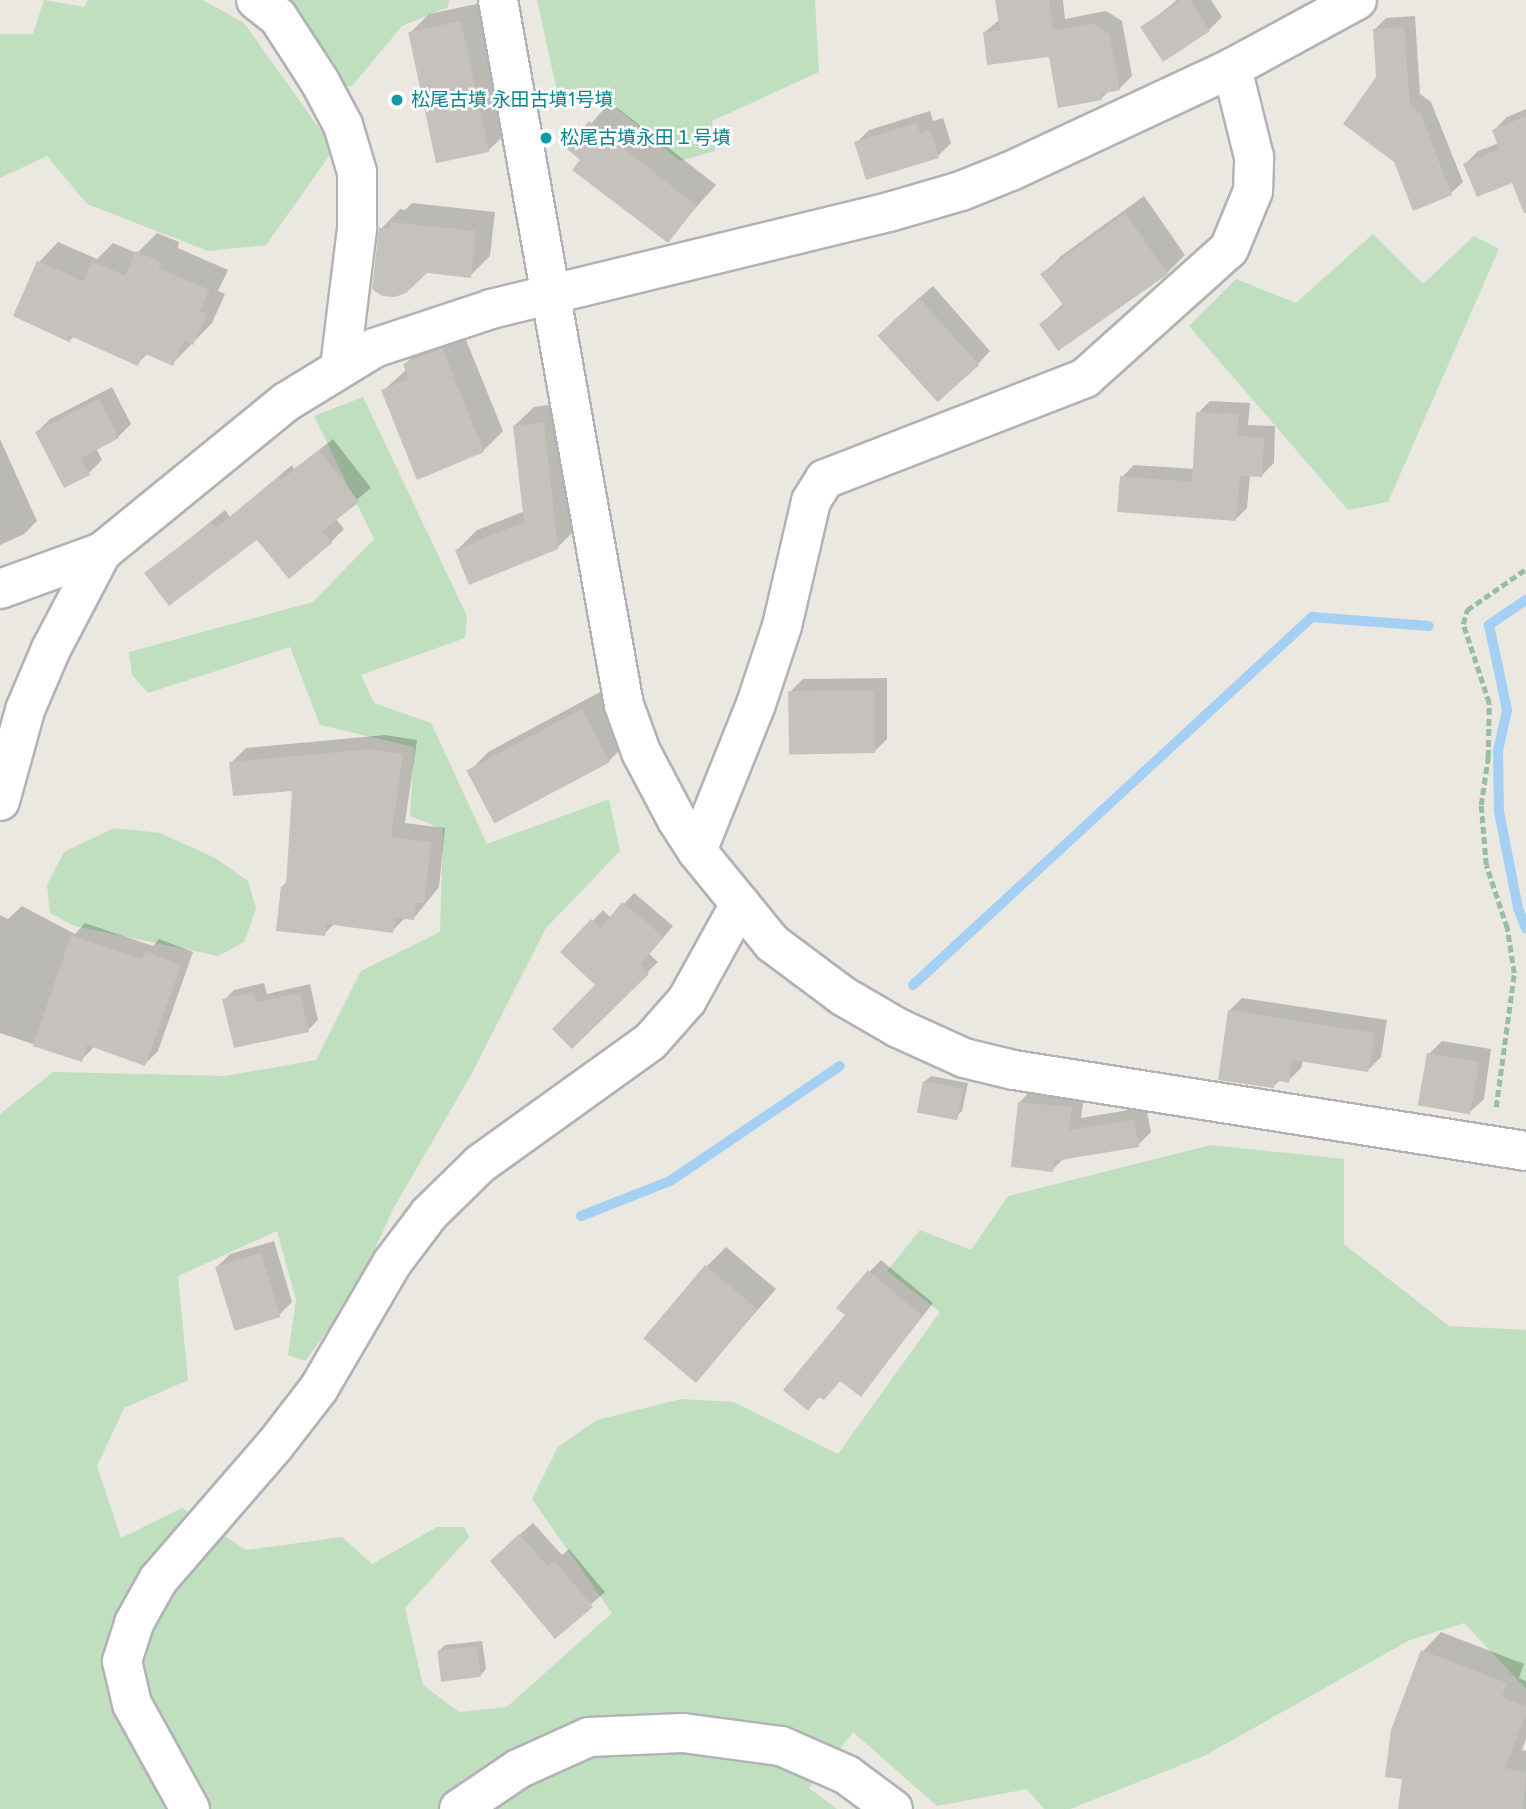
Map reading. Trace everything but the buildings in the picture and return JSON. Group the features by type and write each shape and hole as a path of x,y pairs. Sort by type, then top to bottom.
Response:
{"street":[{"path":"256,0 278,17 320,82 343,125 357,172 357,229 340,367"},
{"path":"498,0 624,705 641,752 658,787 698,851 772,943 843,996 898,1028 964,1058 1014,1070 1509,1149"},
{"path":"0,589 102,552 286,402 374,348 491,309 889,212 961,191 1011,171 1232,68 1357,0"},
{"path":"698,851 756,704 782,626 811,501 825,479 1085,378 1229,249 1252,191 1254,157 1232,68"},
{"path":"0,801 25,710 51,649 102,552"},
{"path":"190,1809 132,1704 122,1661 134,1623 159,1580 275,1445 319,1388 392,1263 429,1214 480,1164 650,1042 687,1000 740,904"},
{"path":"459,1809 518,1769 589,1737 683,1733 781,1746 847,1774 893,1809"}],"path":[{"path":"1509,1149 1514,973 1507,928 1486,866 1481,805 1488,757 1489,703 1463,624 1467,610 1526,569"}],"green space":[{"path":"44,0 84,7 88,0 203,0 244,23 334,149 266,245 208,251 87,204 47,156 0,178 0,34 33,34"},
{"path":"280,0 449,0 448,7 402,26 352,86 339,86"},
{"path":"537,0 815,0 819,72 712,121 715,151 680,161 603,97 559,100"},
{"path":"1373,234 1423,284 1474,236 1499,249 1388,502 1348,510 1189,326 1236,279 1296,303"},
{"path":"363,397 467,616 465,638 361,675 374,703 431,723 487,844 609,799 620,851 546,928 471,1075 393,1209 354,1295 305,1361 288,1355 296,1300 277,1231 178,1276 188,1380 124,1408 97,1466 121,1538 182,1508 246,1550 342,1537 372,1564 437,1527 464,1527 469,1537 405,1608 423,1685 459,1712 507,1707 612,1613 532,1499 558,1447 597,1420 681,1399 734,1402 838,1454 940,1312 887,1271 920,1230 971,1250 1008,1196 1211,1145 1344,1159 1344,1244 1449,1326 1526,1330 1526,1689 1464,1623 1410,1640 1204,1756 1070,1809 1044,1809 1027,1789 937,1806 853,1732 809,1788 837,1809 0,1809 0,1114 53,1072 225,1076 316,1060 361,971 440,932 443,829 410,816 414,747 320,725 290,647 148,693 132,675 129,652 313,602 374,539 314,416"},
{"path":"114,828 160,833 215,858 248,881 256,909 244,942 218,956 75,926 50,913 47,885 64,852"}],"waterway":[{"path":"1526,600 1489,625 1507,710 1498,751 1499,812 1518,908 1526,929"},
{"path":"913,985 1312,617 1429,626"},
{"path":"581,1216 670,1181 840,1066"}],"place":[{"name":"松尾古墳 永田古墳1号墳","path":"397,100"},
{"name":"松尾古墳永田１号墳","path":"546,138"}]}
